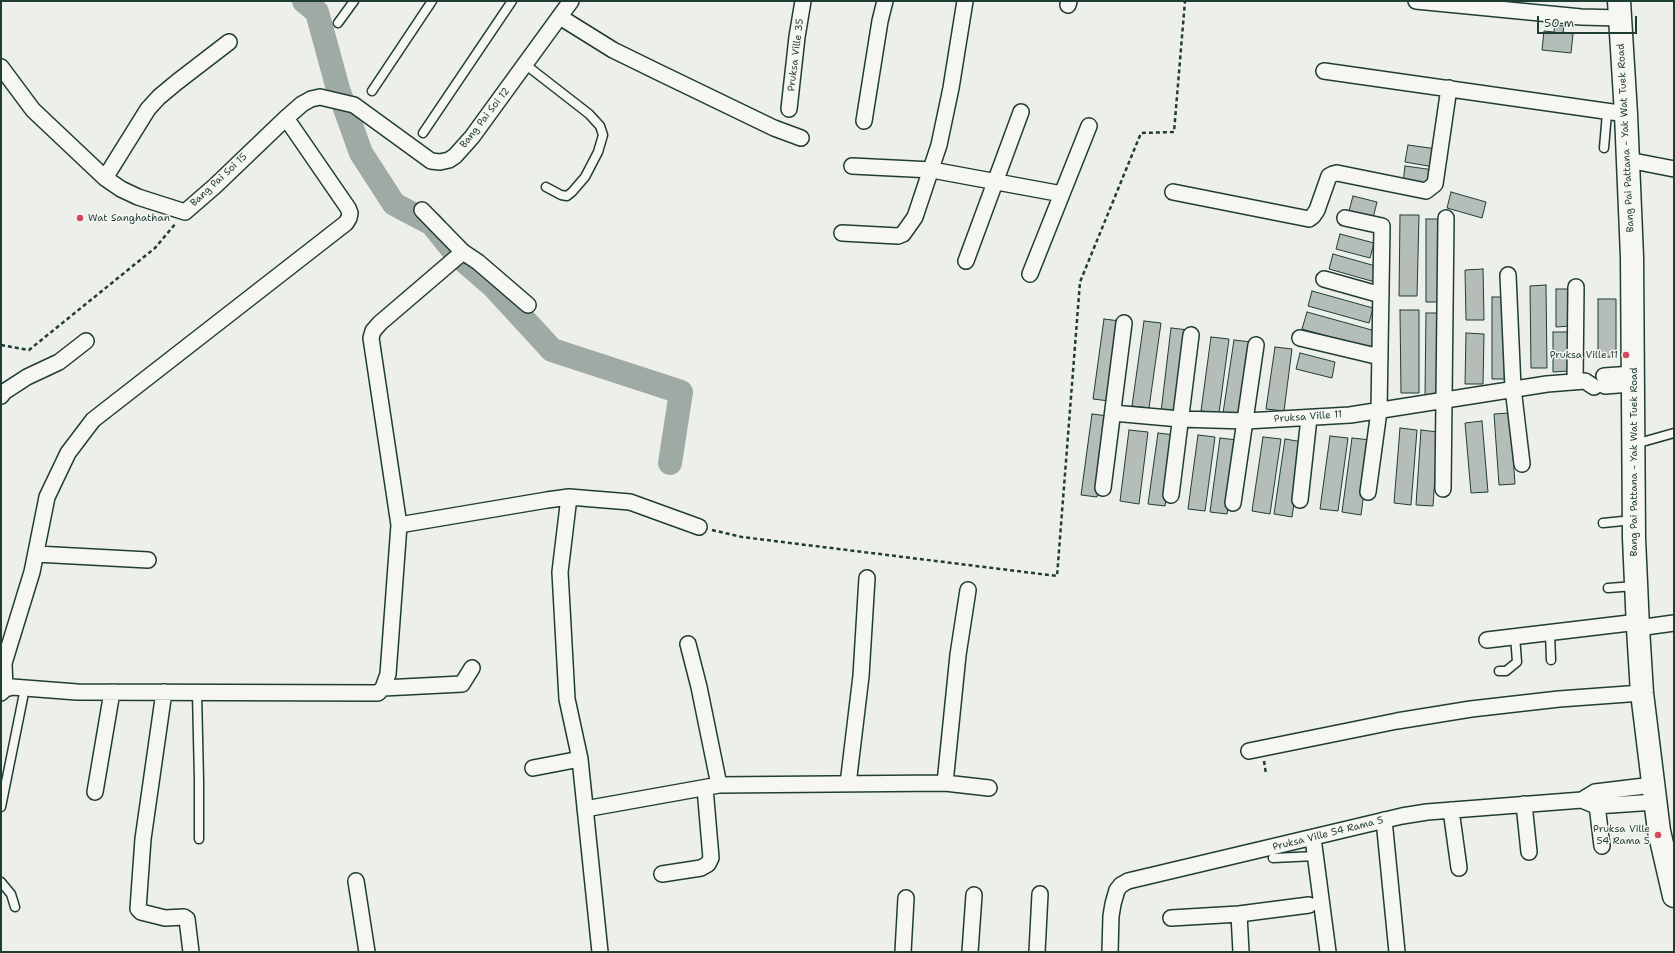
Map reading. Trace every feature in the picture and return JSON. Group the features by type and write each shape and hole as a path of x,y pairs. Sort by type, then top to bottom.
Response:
{"street":[{"name":"Bang Pai Soi 12","path":"354,106 431,161 440,162 455,156 472,137 526,65 571,1"},
{"name":"Pruksa Ville 35","path":"789,109 797,37 803,1"},
{"path":"864,121 880,21 885,1"},
{"path":"842,233 898,236 903,234 915,217 932,170 939,145 951,88 965,1"},
{"path":"1416,1 1581,17 1620,10"},
{"name":"Bang Pai Pattana - Yak Wat Tuek Road","path":"1620,10 1617,114 1628,160 1632,257 1634,520 1642,693 1654,794 1667,840 1673,890"},
{"path":"560,17 613,50 774,128 801,138"},
{"path":"105,178 148,109 159,97 230,42"},
{"name":"Bang Pai Soi 15","path":"1,67 33,110 105,178 121,189 138,197 185,212 215,186 302,104 311,99 320,97 354,106"},
{"path":"1324,71 1449,88 1617,114"},
{"path":"1173,192 1309,219 1317,210 1329,176 1332,174 1337,173 1426,191 1435,184 1449,88"},
{"path":"966,261 1021,112"},
{"path":"286,118 348,208 350,213 349,218 340,228 93,420 68,452 47,497 32,572 4,664 3,691 12,687 77,692 378,693 383,688 388,674 399,525 371,338 373,331 380,323 458,257"},
{"path":"1030,274 1089,126"},
{"path":"1628,160 1674,169"},
{"path":"852,166 932,170 1062,194"},
{"path":"422,210 458,257 478,262 528,305"},
{"path":"1345,218 1381,220 1379,411 1368,492"},
{"path":"1443,489 1446,218"},
{"path":"1508,275 1513,388 1522,464"},
{"path":"1324,279 1381,295"},
{"path":"1576,287 1593,381"},
{"path":"1103,488 1124,323"},
{"path":"1170,495 1191,335"},
{"path":"1300,338 1380,357"},
{"path":"1,396 4,392 27,377 59,362 86,341"},
{"path":"1233,503 1256,345"},
{"name":"Pruksa Ville 11","path":"1113,413 1180,419 1246,421 1309,418 1379,411 1513,388 1633,379"},
{"path":"1300,500 1309,418"},
{"path":"399,525 569,497 630,502 699,527"},
{"path":"569,497 560,572 568,700 580,759 600,952"},
{"path":"36,554 148,560"},
{"path":"848,784 861,676 867,578"},
{"path":"945,783 958,655 968,590"},
{"path":"1487,640 1550,632 1638,625 1674,624"},
{"path":"662,874 701,868 708,864 711,858 712,787 699,687 688,644"},
{"path":"383,688 462,684 472,668"},
{"path":"95,792 112,692"},
{"path":"164,692 142,839 138,909 141,912 165,918 187,918 191,952"},
{"path":"1249,751 1397,721 1471,709 1559,699 1642,693"},
{"path":"533,768 580,759"},
{"path":"585,808 712,787 945,783 989,788"},
{"path":"1602,846 1596,799 1654,794"},
{"name":"Pruksa Ville 54 Rama 5","path":"1110,952 1111,916 1113,904 1117,890 1124,883 1384,820 1427,812 1596,799"},
{"path":"1524,804 1529,852"},
{"path":"1451,810 1460,868"},
{"path":"1384,820 1397,952"},
{"path":"1313,838 1328,952"},
{"path":"356,880 367,952"},
{"path":"1037,952 1040,894"},
{"path":"970,952 974,895"},
{"path":"903,952 906,898"},
{"path":"1171,918 1238,914 1309,905"},
{"path":"1238,914 1241,952"}],"lane":[{"path":"338,23 354,1"},
{"path":"372,91 432,1"},
{"path":"422,133 512,1"},
{"path":"526,65 589,114 600,126 603,135 598,152 585,177 572,192 567,196 561,195 546,187"},
{"path":"1604,148 1617,114"},
{"path":"1634,444 1674,433"},
{"path":"1603,523 1634,520"},
{"path":"1608,588 1636,586"},
{"path":"1550,632 1551,660"},
{"path":"1499,671 1506,671 1517,662 1515,636"},
{"path":"1,806 26,688"},
{"path":"197,693 199,781 198,840"},
{"path":"1273,858 1316,856"},
{"path":"1,882 11,894 15,907"}],"path":[{"path":"699,527 742,537 1057,576 1080,282 1142,133 1174,132 1185,1"},
{"path":"1,345 29,350 155,248 185,212"}],"building":[{"path":"1555,25 1564,26 1563,32 1573,34 1571,53 1542,50 1544,31 1554,32"},
{"path":"1408,145 1437,149 1434,167 1405,162"},
{"path":"1405,166 1434,170 1431,187 1403,183"},
{"path":"1451,192 1486,202 1482,218 1447,208"},
{"path":"1353,196 1377,202 1373,218 1349,211"},
{"path":"1400,215 1419,215 1417,296 1399,296"},
{"path":"1426,219 1442,219 1442,302 1426,302"},
{"path":"1340,234 1374,243 1370,258 1336,249"},
{"path":"1333,254 1379,267 1375,282 1329,269"},
{"path":"1483,269 1484,320 1466,320 1465,270"},
{"path":"1546,285 1547,368 1531,368 1530,286"},
{"path":"1556,289 1571,289 1571,326 1556,327"},
{"path":"1312,291 1373,308 1369,323 1308,306"},
{"path":"1492,297 1509,297 1508,379 1492,379"},
{"path":"1598,299 1616,299 1616,357 1598,357"},
{"path":"1400,310 1419,310 1419,393 1401,393"},
{"path":"1307,312 1379,332 1374,349 1302,329"},
{"path":"1426,313 1442,313 1441,395 1425,395"},
{"path":"1104,319 1120,321 1109,401 1093,399"},
{"path":"1144,321 1161,323 1149,408 1132,406"},
{"path":"1171,328 1189,330 1178,414 1161,412"},
{"path":"1553,332 1569,332 1569,371 1553,372"},
{"path":"1466,333 1484,334 1483,384 1465,384"},
{"path":"1211,337 1229,339 1219,413 1201,411"},
{"path":"1234,340 1252,342 1242,415 1223,413"},
{"path":"1275,347 1292,349 1284,411 1266,409"},
{"path":"1300,353 1335,362 1332,378 1296,369"},
{"path":"1510,413 1515,484 1499,485 1494,414"},
{"path":"1092,414 1108,416 1097,497 1081,495"},
{"path":"1482,421 1488,492 1471,493 1465,423"},
{"path":"1400,428 1417,430 1411,505 1394,503"},
{"path":"1129,430 1148,432 1139,504 1120,501"},
{"path":"1421,430 1438,432 1433,506 1416,505"},
{"path":"1158,433 1175,435 1165,506 1148,504"},
{"path":"1198,435 1215,437 1205,511 1188,509"},
{"path":"1330,436 1348,438 1338,511 1320,509"},
{"path":"1263,437 1281,439 1270,514 1252,511"},
{"path":"1220,438 1237,440 1227,514 1210,512"},
{"path":"1352,438 1371,440 1361,515 1342,512"},
{"path":"1285,439 1303,442 1292,517 1274,514"}],"waterway":[{"path":"304,1 317,12 338,89 361,153 394,204 432,224 456,254 494,287 552,350 681,392 670,463"}],"place":[{"name":"Wat Sanghathan","path":"80,218"},
{"name":"Pruksa Ville 11","path":"1626,355"},
{"name":"Pruksa Ville 54 Rama 5","path":"1658,835"}]}
